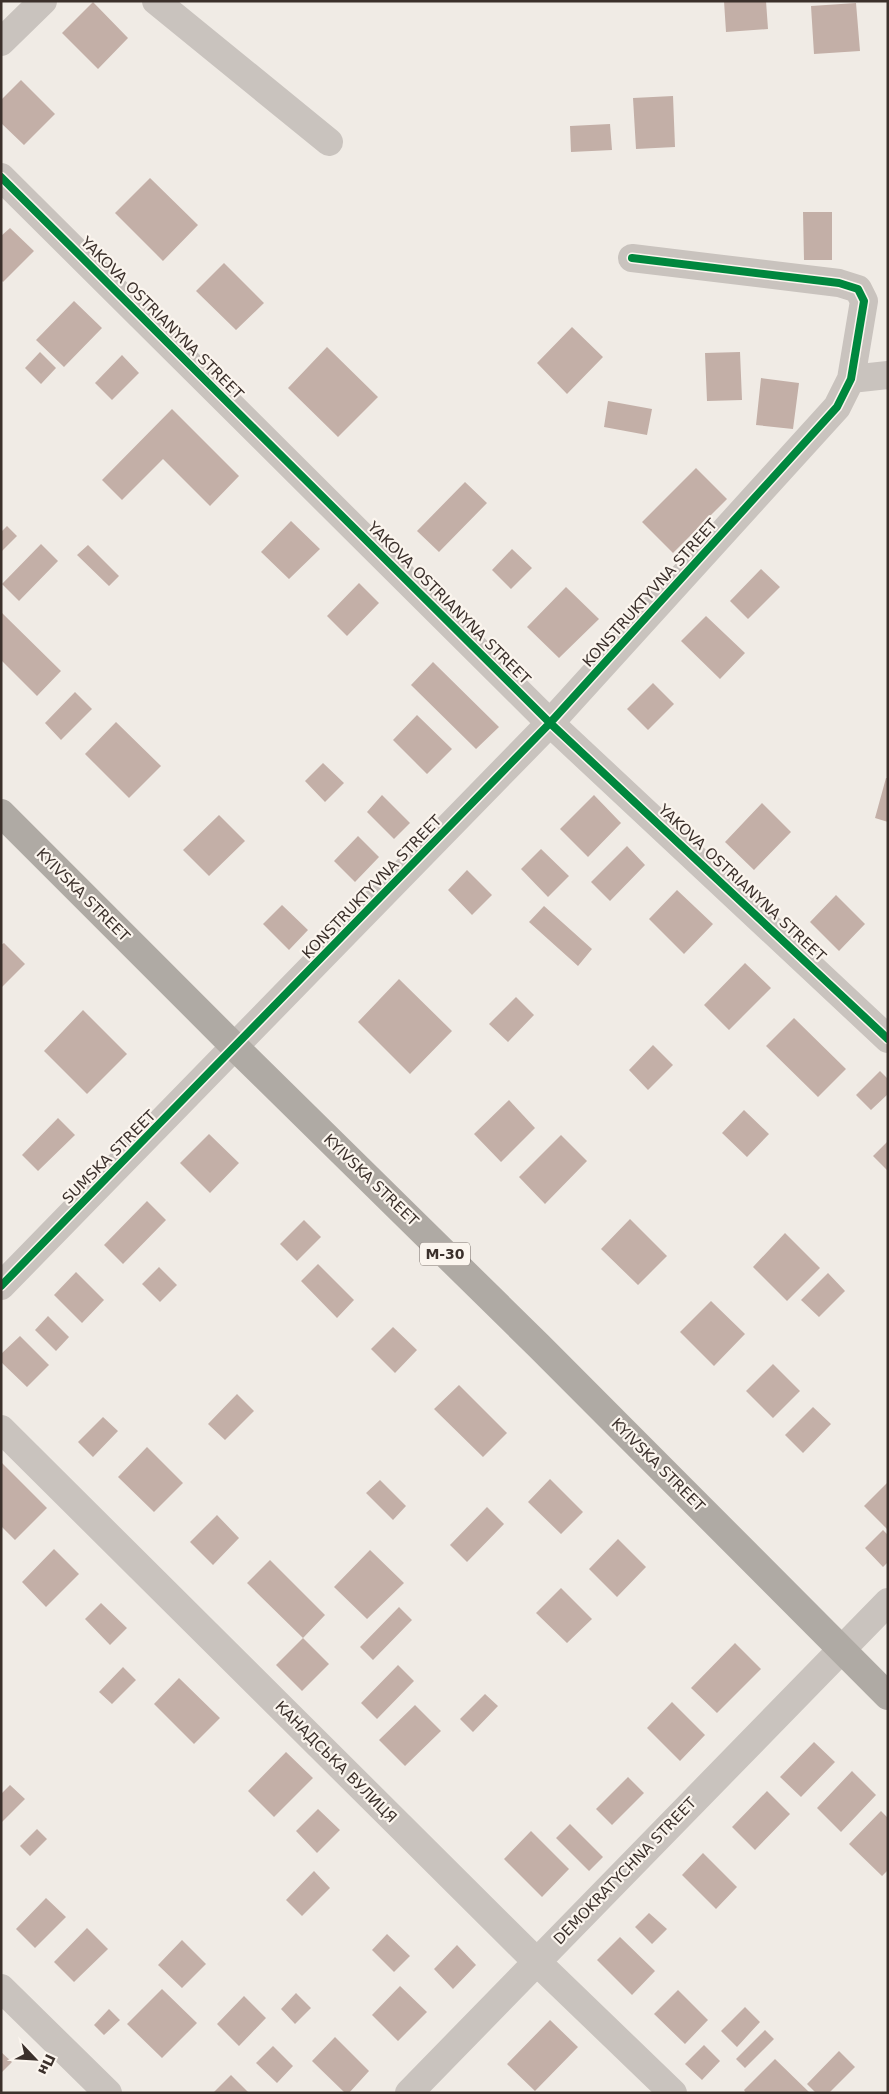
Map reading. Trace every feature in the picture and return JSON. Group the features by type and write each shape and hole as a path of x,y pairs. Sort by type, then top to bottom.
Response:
{"highway":[{"name":"KYIVSKA STREET","path":"1,814 539,1346 888,1696"}],"street":[{"path":"1,42 43,1"},
{"path":"156,1 329,142"},
{"name":"YAKOVA OSTRIANYNA STREET","path":"1,177 550,723 887,1035"},
{"name":"KONSTRUKTYVNA STREET","path":"236,1048 550,723 837,407 851,379 864,301 858,289 839,282 632,258"},
{"path":"851,379 888,375"},
{"name":"SUMSKA STREET","path":"1,1286 236,1048"},
{"name":"КАНАДСЬКА ВУЛИЦЯ","path":"1,1428 537,1962 673,2093"},
{"name":"DEMOKRATYCHNA STREET","path":"409,2093 888,1602"},
{"path":"1,1988 108,2093"}],"building":[{"path":"724,1 766,1 768,29 726,32"},
{"path":"93,2 128,38 98,69 62,33"},
{"path":"856,3 860,51 814,54 811,6"},
{"path":"21,80 55,114 24,145 1,123 1,100"},
{"path":"673,96 675,147 636,149 633,98"},
{"path":"610,124 612,150 571,152 570,126"},
{"path":"150,178 198,225 163,261 115,213"},
{"path":"803,212 832,212 832,260 804,260"},
{"path":"10,228 34,251 3,282 1,280 1,236"},
{"path":"224,263 264,303 236,330 196,291"},
{"path":"74,301 102,328 64,367 36,340"},
{"path":"572,327 603,357 567,394 537,363"},
{"path":"327,347 378,397 338,437 288,388"},
{"path":"40,352 56,368 41,384 25,368"},
{"path":"740,352 742,400 707,401 705,353"},
{"path":"122,355 139,373 112,400 95,383"},
{"path":"761,378 799,383 793,429 756,425"},
{"path":"608,401 652,409 647,435 604,427"},
{"path":"172,409 239,476 210,506 163,459 122,500 102,480"},
{"path":"696,468 727,499 673,553 642,522"},
{"path":"465,482 487,503 439,552 417,531"},
{"path":"291,521 320,549 289,579 261,552"},
{"path":"7,526 17,536 1,552 1,532"},
{"path":"41,544 58,561 19,601 2,584"},
{"path":"88,545 119,576 109,586 77,555"},
{"path":"512,549 532,568 511,589 492,570"},
{"path":"761,569 780,587 748,619 730,601"},
{"path":"359,583 379,603 347,636 327,616"},
{"path":"566,587 599,619 559,658 527,627"},
{"path":"1,612 61,671 37,696 1,660"},
{"path":"706,616 745,653 720,679 681,641"},
{"path":"433,662 499,727 476,749 411,685"},
{"path":"653,683 674,704 648,730 627,709"},
{"path":"75,692 92,709 61,740 45,723"},
{"path":"417,715 452,749 427,774 393,740"},
{"path":"116,722 161,766 129,798 85,754"},
{"path":"323,763 344,783 325,802 305,781"},
{"path":"886,778 888,778 888,822 875,818"},
{"path":"382,795 410,823 394,839 367,812"},
{"path":"594,795 621,823 588,857 560,829"},
{"path":"762,803 791,832 754,870 725,842"},
{"path":"219,815 245,841 209,876 183,850"},
{"path":"358,836 379,857 355,882 334,861"},
{"path":"627,846 645,865 610,901 591,882"},
{"path":"541,849 569,876 548,897 521,869"},
{"path":"467,870 492,895 472,915 448,890"},
{"path":"677,890 713,924 684,954 649,919"},
{"path":"836,895 865,924 839,951 810,922"},
{"path":"282,905 308,930 289,950 263,924"},
{"path":"544,906 592,949 578,966 529,922"},
{"path":"4,943 25,964 1,988 1,945"},
{"path":"745,963 771,988 729,1030 704,1005"},
{"path":"399,979 452,1031 410,1074 358,1022"},
{"path":"516,997 534,1015 508,1042 489,1024"},
{"path":"83,1010 127,1054 87,1094 44,1051"},
{"path":"794,1018 846,1069 818,1097 766,1046"},
{"path":"653,1045 673,1065 648,1090 629,1070"},
{"path":"880,1071 888,1079 888,1094 871,1110 856,1095"},
{"path":"509,1100 535,1128 501,1162 474,1134"},
{"path":"744,1110 769,1134 747,1157 722,1133"},
{"path":"58,1118 75,1135 38,1171 22,1155"},
{"path":"209,1134 239,1163 210,1193 180,1163"},
{"path":"561,1135 587,1161 545,1204 519,1177"},
{"path":"888,1141 888,1171 873,1156"},
{"path":"147,1201 166,1220 123,1264 104,1245"},
{"path":"630,1219 667,1256 638,1285 601,1249"},
{"path":"304,1220 321,1237 297,1261 280,1244"},
{"path":"785,1233 820,1268 787,1301 753,1267"},
{"path":"318,1264 354,1300 337,1318 301,1281"},
{"path":"159,1267 177,1285 160,1302 142,1284"},
{"path":"76,1272 104,1300 82,1323 54,1295"},
{"path":"828,1273 845,1291 819,1317 801,1300"},
{"path":"711,1301 745,1334 714,1366 680,1332"},
{"path":"48,1316 69,1337 56,1351 35,1330"},
{"path":"393,1327 417,1350 395,1373 371,1349"},
{"path":"20,1336 49,1365 27,1387 1,1362 1,1354"},
{"path":"773,1364 800,1391 773,1418 746,1391"},
{"path":"459,1385 507,1433 483,1457 434,1409"},
{"path":"237,1394 254,1411 225,1440 208,1424"},
{"path":"813,1407 831,1424 803,1453 785,1435"},
{"path":"103,1417 118,1431 93,1457 78,1442"},
{"path":"147,1447 183,1483 154,1512 118,1477"},
{"path":"1,1462 47,1508 15,1540 1,1526"},
{"path":"550,1479 583,1512 561,1534 528,1502"},
{"path":"380,1480 406,1506 393,1520 366,1493"},
{"path":"888,1482 888,1530 864,1506"},
{"path":"487,1507 504,1524 467,1562 450,1545"},
{"path":"217,1515 239,1538 213,1565 190,1542"},
{"path":"883,1530 888,1535 888,1562 883,1567 865,1548"},
{"path":"618,1539 646,1567 617,1597 589,1569"},
{"path":"54,1549 79,1574 46,1607 22,1582"},
{"path":"370,1550 404,1583 367,1619 334,1587"},
{"path":"270,1560 325,1615 303,1638 247,1583"},
{"path":"561,1588 592,1619 567,1643 536,1613"},
{"path":"101,1603 127,1628 110,1645 85,1619"},
{"path":"399,1607 412,1620 373,1660 360,1647"},
{"path":"303,1638 329,1664 302,1691 276,1665"},
{"path":"735,1643 761,1669 717,1713 691,1688"},
{"path":"398,1665 414,1681 377,1719 361,1703"},
{"path":"123,1667 136,1680 112,1704 99,1692"},
{"path":"179,1678 220,1718 194,1744 154,1704"},
{"path":"485,1694 498,1706 473,1732 460,1719"},
{"path":"672,1702 705,1735 680,1761 647,1728"},
{"path":"415,1705 441,1731 405,1766 379,1740"},
{"path":"814,1742 835,1762 801,1797 780,1777"},
{"path":"286,1752 313,1778 274,1817 248,1791"},
{"path":"852,1771 876,1795 841,1832 817,1808"},
{"path":"628,1777 644,1793 612,1825 596,1809"},
{"path":"10,1785 25,1799 1,1823 1,1794"},
{"path":"767,1791 790,1814 755,1850 732,1827"},
{"path":"318,1809 340,1830 317,1853 296,1831"},
{"path":"881,1811 888,1818 888,1870 882,1876 849,1844"},
{"path":"570,1824 603,1857 589,1871 556,1838"},
{"path":"37,1829 47,1839 30,1856 20,1846"},
{"path":"531,1831 569,1869 542,1897 504,1859"},
{"path":"703,1853 737,1887 716,1909 682,1875"},
{"path":"314,1871 330,1888 302,1916 286,1900"},
{"path":"46,1898 66,1917 35,1948 16,1929"},
{"path":"649,1913 667,1929 652,1944 635,1927"},
{"path":"87,1928 108,1949 74,1982 54,1962"},
{"path":"387,1934 410,1956 394,1972 372,1950"},
{"path":"620,1937 655,1971 632,1995 597,1960"},
{"path":"182,1940 206,1964 182,1988 158,1965"},
{"path":"457,1945 476,1965 453,1989 434,1969"},
{"path":"400,1986 427,2012 398,2041 372,2015"},
{"path":"162,1989 197,2023 162,2058 127,2024"},
{"path":"678,1990 708,2020 685,2044 654,2014"},
{"path":"296,1993 311,2008 295,2024 281,2009"},
{"path":"244,1996 266,2018 239,2046 217,2024"},
{"path":"745,2007 760,2022 737,2047 721,2031"},
{"path":"109,2009 120,2020 104,2035 94,2025"},
{"path":"550,2020 578,2047 535,2091 507,2064"},
{"path":"765,2030 774,2039 745,2068 736,2059"},
{"path":"335,2037 369,2071 349,2093 345,2093 312,2061"},
{"path":"704,2045 720,2061 702,2080 685,2064"},
{"path":"273,2046 293,2066 277,2083 256,2063"},
{"path":"839,2051 855,2067 829,2093 816,2093 807,2084"},
{"path":"1,2052 12,2062 1,2073"},
{"path":"775,2059 810,2093 746,2093 744,2090"},
{"path":"231,2075 249,2093 213,2093"}],"cycle path":[{"path":"1,177 550,723 888,1039"},
{"path":"1,1286 550,723 837,407 851,379 864,301 858,289 839,283 632,258"}]}
